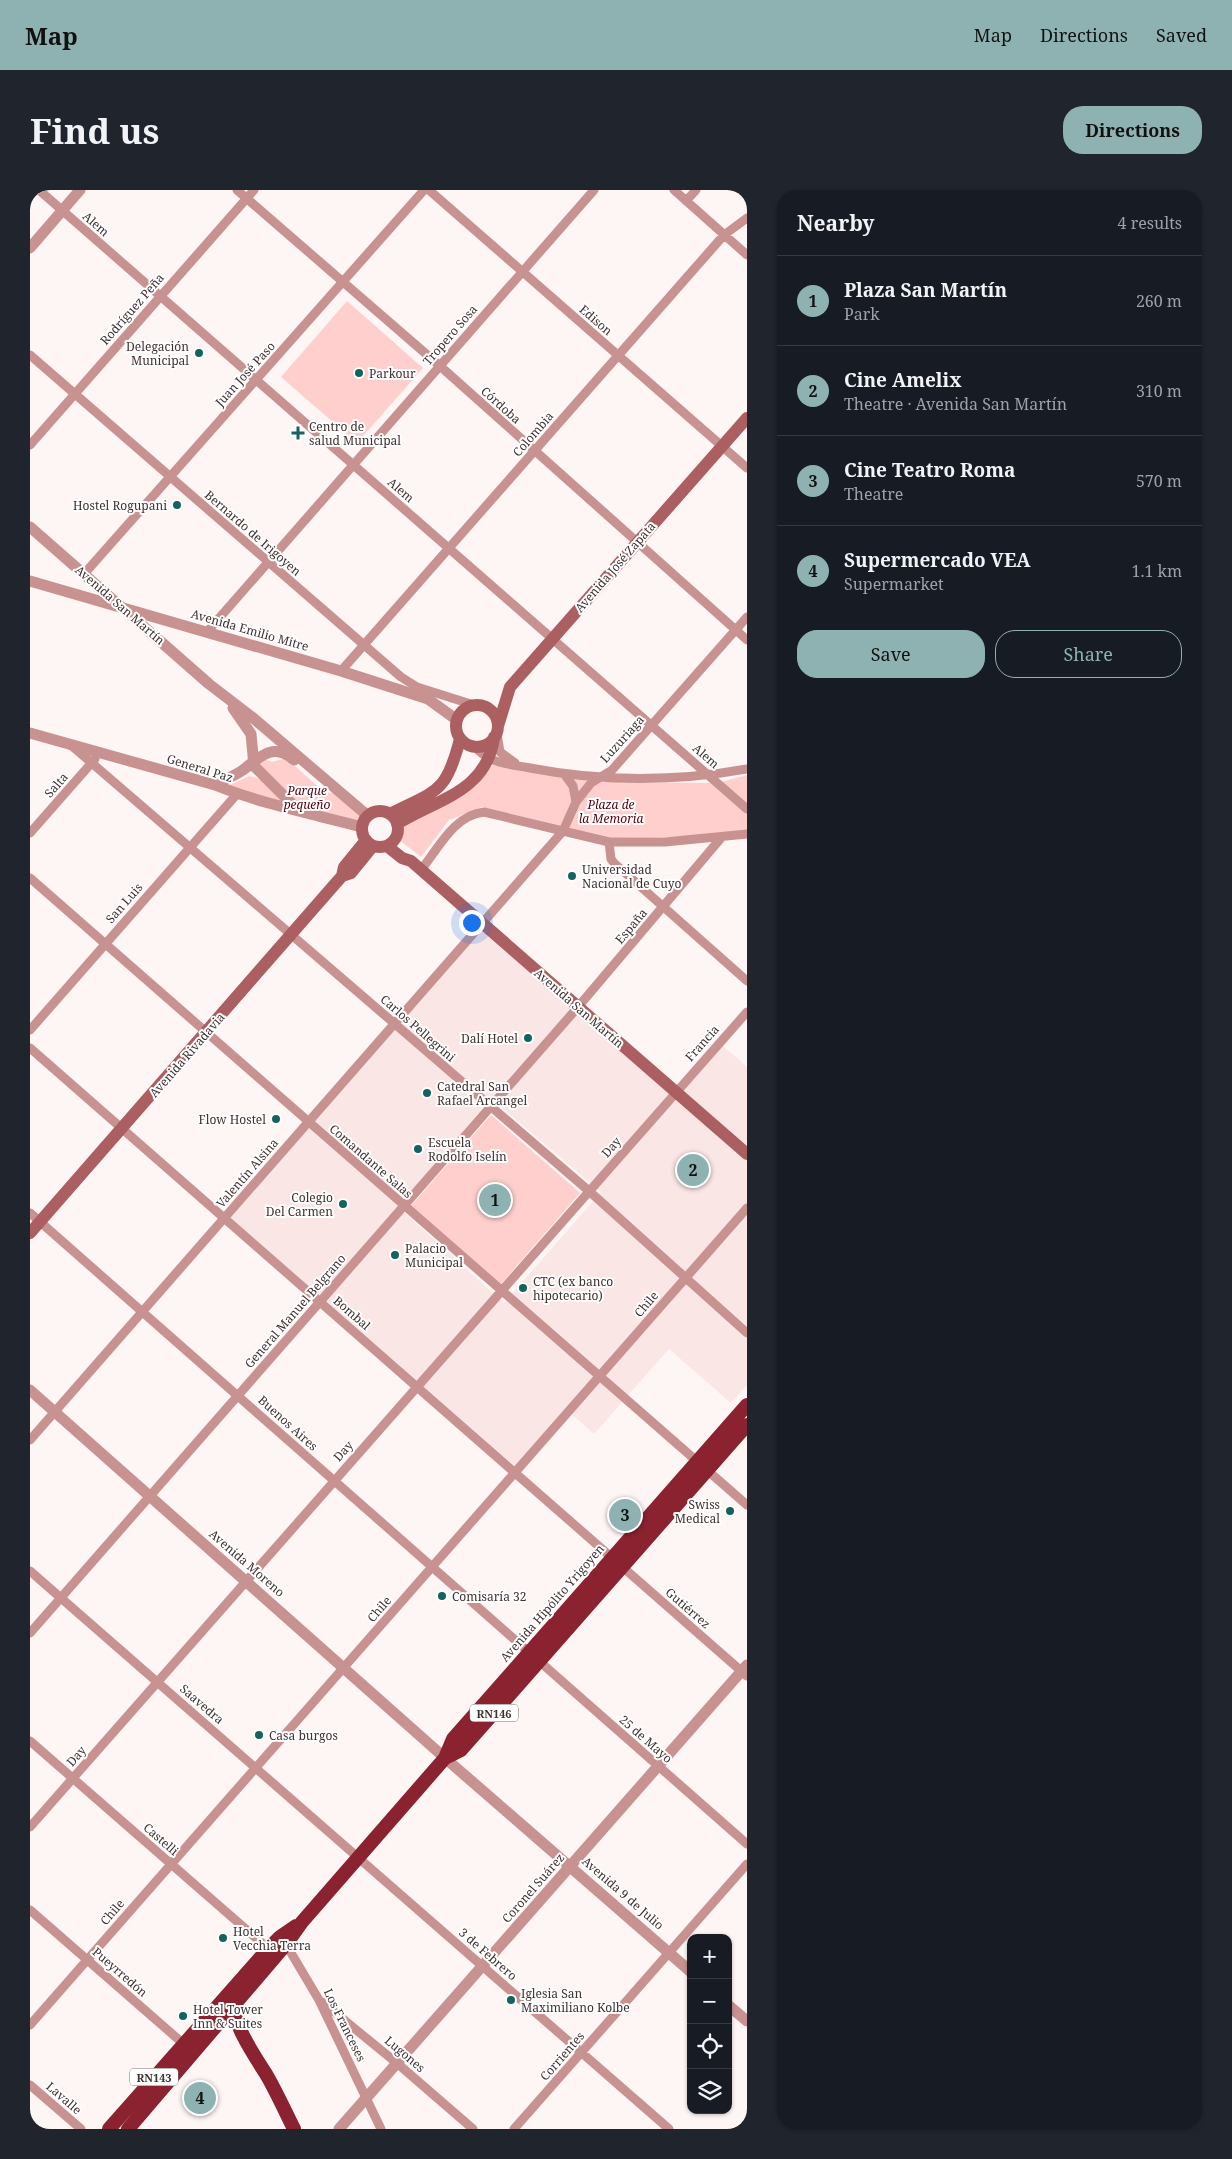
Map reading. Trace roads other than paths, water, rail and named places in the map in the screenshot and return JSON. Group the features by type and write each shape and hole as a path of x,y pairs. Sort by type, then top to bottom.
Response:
{"highway":[{"name":"Avenida Hipólito Yrigoyen","path":"204,2030 231,2010 283,1940 302,1922 445,1758 453,1739 534,1658 702,1466 747,1405"},
{"name":"Avenida Hipólito Yrigoyen","path":"702,1466 747,1425"},
{"name":"Avenida Hipólito Yrigoyen","path":"128,2129 254,1964 272,1953"},
{"name":"Avenida Hipólito Yrigoyen","path":"231,2010 235,1992 254,1964"},
{"path":"247,1990 243,2013 247,2033"},
{"path":"231,2010 240,2015 294,2129"},
{"path":"204,2030 228,2028 247,2033"},
{"name":"Avenida Hipólito Yrigoyen","path":"109,2129 189,2048"}],"main road":[{"name":"Avenida José Zapata","path":"490,760 496,732 510,687 747,418"},
{"path":"479,706 494,714 496,732 486,745 475,747 460,739 457,733 457,720 463,710 479,706 510,687"},
{"path":"393,819 444,783 450,775 460,739"},
{"path":"393,819 461,790 477,776 490,760"},
{"path":"378,811 393,819 397,835 391,843 369,843 365,822 378,811"},
{"name":"Avenida Rivadavia","path":"30,1233 342,876 351,873 369,843"},
{"name":"Avenida San Martín","path":"391,843 402,858 411,861 747,1154"}],"street":[{"name":"Alem","path":"39,190 747,809"},
{"path":"30,248 80,190"},
{"name":"Córdoba","path":"237,190 440,366 636,543 747,640"},
{"name":"Rodríguez Peña","path":"30,445 254,190"},
{"name":"Juan José Paso","path":"84,574 344,283 424,190"},
{"name":"Edison","path":"429,190 747,468"},
{"name":"Tropero Sosa","path":"206,632 594,190"},
{"path":"674,190 747,255"},
{"path":"686,201 696,190"},
{"name":"Colombia","path":"342,670 724,235 747,218"},
{"name":"Bernardo de Irigoyen","path":"30,355 364,646 408,682 479,706"},
{"name":"Avenida San Martín","path":"30,527 209,684 252,717 334,787 365,822"},
{"name":"Avenida Emilio Mitre","path":"30,581 342,670 428,700 457,720"},
{"name":"Luzuriaga","path":"482,924 563,831 576,802 591,783 612,770 747,617"},
{"name":"Avenida San Martín","path":"209,684 238,713 251,734 252,761"},
{"path":"496,732 500,752 519,766"},
{"name":"General Paz","path":"30,733 215,784 237,794 299,811 365,822"},
{"name":"Carlos Pellegrini","path":"70,744 589,1191 747,1333"},
{"path":"475,747 490,760 565,775 600,778 656,780 710,776 747,769"},
{"name":"Salta","path":"30,833 100,753"},
{"path":"215,784 242,770 263,754 283,753 289,755 322,784 334,787"},
{"path":"252,761 258,770 299,811"},
{"path":"565,775 573,786 576,802"},
{"name":"San Luis","path":"30,1030 237,794"},
{"path":"421,870 457,824 476,813 484,812 609,842 665,842 747,834"},
{"name":"España","path":"578,1007 721,838"},
{"path":"609,842 611,859 614,863 662,908 747,981"},
{"name":"Comandante Salas","path":"30,878 747,1505"},
{"name":"Valentín Alsina","path":"30,1440 482,924"},
{"name":"General Manuel Belgrano","path":"30,1632 578,1007"},
{"name":"Francia","path":"676,1092 747,1012"},
{"name":"Bombal","path":"30,1048 617,1563"},
{"name":"Day","path":"30,1827 676,1092"},
{"name":"Chile","path":"30,2025 747,1208"},
{"name":"Buenos Aires","path":"30,1213 534,1658"},
{"name":"Avenida Moreno","path":"30,1390 247,1580 445,1758"},
{"name":"Gutiérrez","path":"617,1563 745,1671"},
{"name":"Saavedra","path":"30,1571 358,1857"},
{"name":"25 de Mayo","path":"534,1658 747,1844"},
{"name":"Coronel Suárez","path":"339,2129 745,1671"},
{"name":"Castelli","path":"30,1741 272,1953"},
{"name":"Avenida 9 de Julio","path":"445,1758 687,1968"},
{"name":"3 de Febrero","path":"358,1857 669,2129"},
{"name":"Corrientes","path":"514,2129 747,1864"},
{"name":"Pueyrredón","path":"30,1910 189,2048"},
{"name":"Los Franceses","path":"283,1940 319,2000 381,2129"},
{"name":"Lugones","path":"319,2000 398,2064 473,2129"},
{"path":"732,2008 747,2021"},
{"name":"Lavalle","path":"30,2085 81,2129"}],"water":[{"path":"492,1184 500,1188 504,1196 500,1204 492,1208 484,1204 480,1196 484,1188"}],"place":[{"name":"Delegación Municipal","path":"199,353"},
{"name":"Parkour","path":"359,373"},
{"name":"Centro de salud Municipal","path":"298,433"},
{"name":"Hostel Rogupani","path":"177,505"},
{"name":"Universidad Nacional de Cuyo","path":"572,876"},
{"name":"Dalí Hotel","path":"528,1038"},
{"name":"Catedral San Rafael Arcangel","path":"427,1093"},
{"name":"Flow Hostel","path":"276,1119"},
{"name":"Escuela Rodolfo Iselín","path":"418,1149"},
{"name":"Cine Amelix","path":"693,1170"},
{"name":"Plaza San Martín","path":"495,1200"},
{"name":"Colegio Del Carmen","path":"343,1204"},
{"name":"Palacio Municipal","path":"395,1255"},
{"name":"CTC (ex banco hipotecario)","path":"523,1288"},
{"name":"Swiss Medical","path":"730,1511"},
{"name":"Cine Teatro Roma","path":"625,1515"},
{"name":"Comisaría 32","path":"442,1596"},
{"name":"Casa burgos","path":"259,1735"},
{"name":"Hotel Vecchia Terra","path":"223,1938"},
{"name":"Iglesia San Maximiliano Kolbe","path":"511,2000"},
{"name":"Hotel Tower Inn & Suites","path":"183,2016"},
{"name":"Supermercado VEA","path":"200,2098"}],"park label":[{"name":"Parque pequeño","path":"307,797"},
{"name":"Plaza de la Memoria","path":"611,811"}]}
